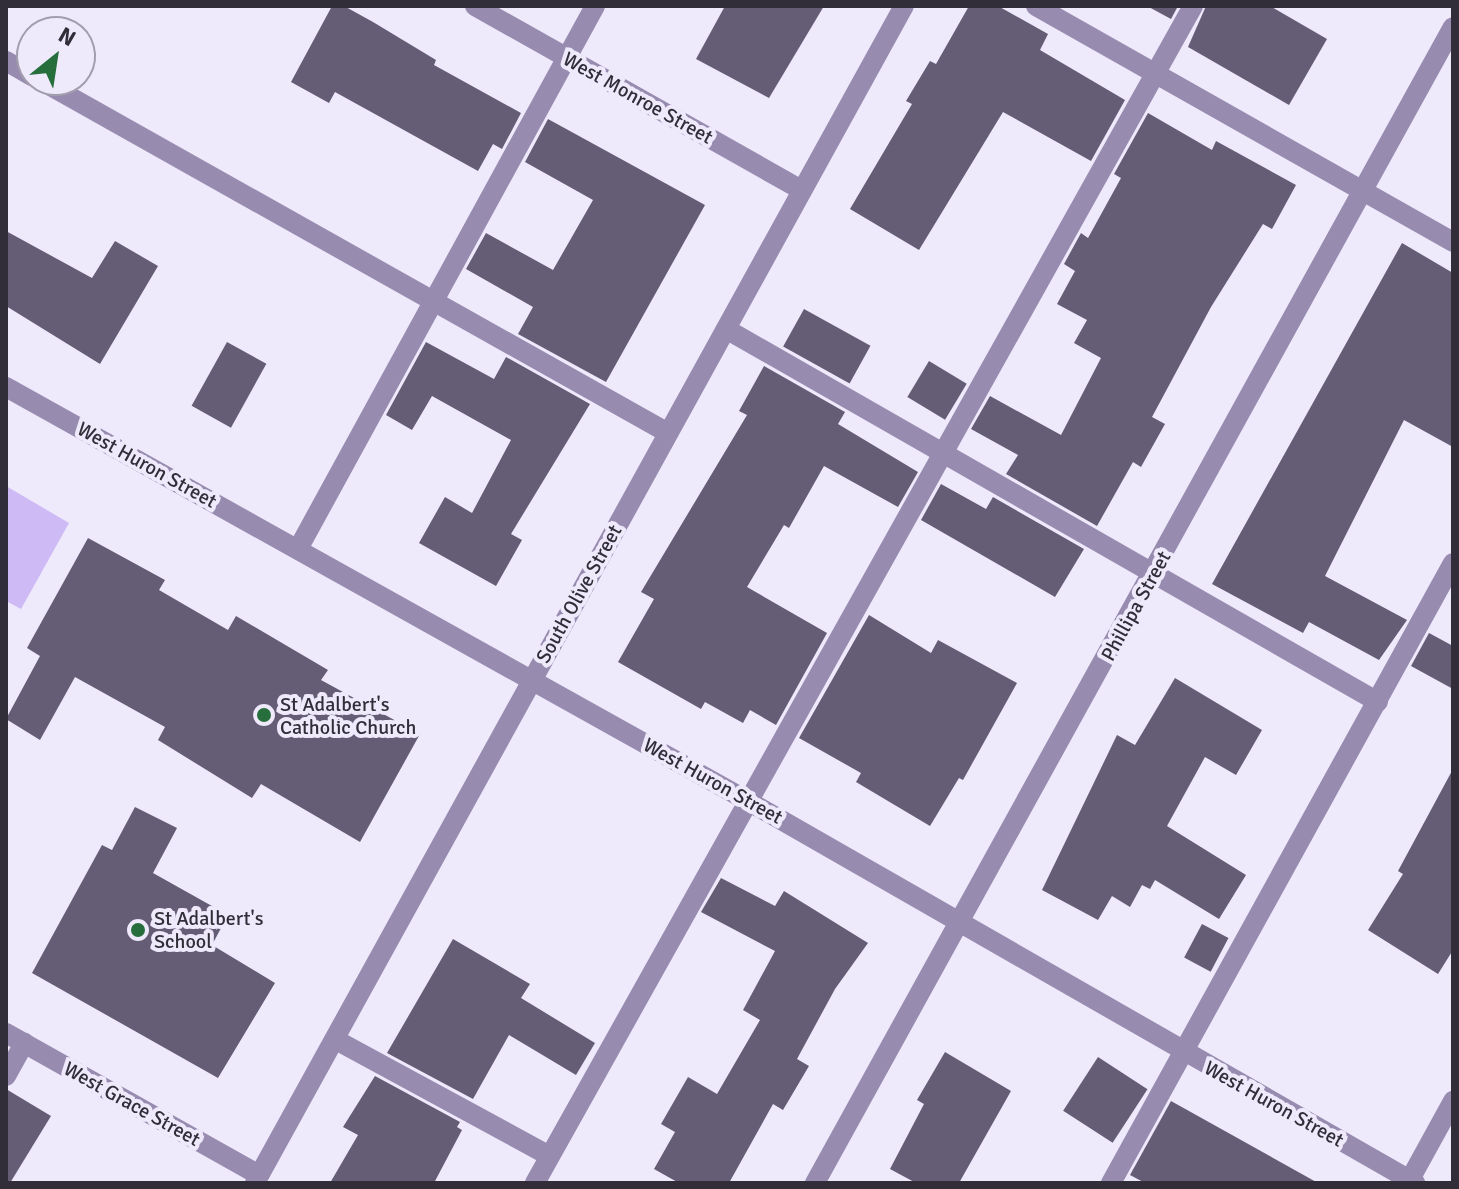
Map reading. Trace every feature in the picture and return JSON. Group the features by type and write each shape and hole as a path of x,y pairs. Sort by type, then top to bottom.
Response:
{"street":[{"name":"West Monroe Street","path":"475,6 802,190"},
{"path":"298,549 595,6"},
{"name":"South Olive Street","path":"257,1179 904,6"},
{"path":"1036,6 1453,242"},
{"path":"535,1183 1193,6"},
{"name":"Phillipa Street","path":"815,1183 1154,574 1453,27"},
{"path":"69,96 668,433"},
{"path":"726,329 1378,702"},
{"name":"West Huron Street","path":"6,387 748,801 1411,1182"},
{"path":"1111,1183 1453,563"},
{"path":"6,1076 15,1038"},
{"name":"West Grace Street","path":"15,1038 257,1179"},
{"path":"336,1040 550,1156"},
{"path":"1411,1182 1453,1101"}],"shaded area":[{"path":"6,486 69,523 21,609 6,601"}],"building":[{"path":"332,6 344,6 373,22 436,60 434,65 521,113 502,149 493,144 478,171 335,92 329,103 291,82"},
{"path":"725,6 824,6 769,98 696,59"},
{"path":"969,6 998,6 1048,34 1040,50 1125,100 1091,161 1003,112 919,250 850,209 912,104 906,101 930,61 936,64"},
{"path":"1147,6 1178,6 1171,19"},
{"path":"1206,6 1270,6 1327,39 1289,105 1188,47"},
{"path":"1148,113 1212,150 1216,141 1296,185 1272,229 1263,224 1211,307 1152,417 1165,424 1141,467 1133,462 1097,526 1006,474 1018,455 971,429 990,396 1061,435 1101,358 1074,343 1087,320 1057,304 1075,271 1064,264 1081,233 1088,238 1121,178 1114,174"},
{"path":"548,119 705,205 606,382 518,334 533,307 466,269 486,233 553,270 593,200 525,162"},
{"path":"6,231 92,278 115,241 158,266 100,364 6,306"},
{"path":"1402,243 1453,273 1453,447 1404,420 1325,576 1407,620 1379,660 1309,622 1303,633 1212,584"},
{"path":"804,309 870,346 850,383 783,347"},
{"path":"227,342 266,364 231,428 192,406"},
{"path":"426,342 494,379 506,357 590,404 511,534 522,540 496,586 419,543 445,497 472,513 511,440 432,396 412,430 386,415"},
{"path":"929,361 967,384 945,420 907,397"},
{"path":"764,366 845,412 838,424 918,472 898,507 824,466 789,528 784,525 747,587 827,633 776,725 750,710 743,723 705,702 701,709 618,662 654,599 641,592 747,415 739,411"},
{"path":"941,484 986,509 993,497 1084,549 1055,597 921,520"},
{"name":"St Adalbert's Catholic Church","path":"88,538 165,580 159,590 228,630 236,616 328,670 321,680 420,734 360,842 261,784 252,798 158,740 165,727 75,677 40,740 6,719 40,656 27,648"},
{"path":"869,615 931,653 938,640 1017,683 963,780 959,778 930,826 856,782 861,773 799,738"},
{"path":"1429,633 1453,646 1453,689 1411,666"},
{"path":"1175,678 1262,730 1236,775 1205,757 1167,826 1246,875 1219,919 1155,880 1150,889 1142,885 1130,907 1112,896 1098,920 1042,890 1117,735 1135,745"},
{"path":"1453,769 1453,950 1438,974 1368,930 1403,874 1398,871"},
{"name":"St Adalbert's School","path":"135,807 177,828 153,873 228,915 212,945 275,983 218,1078 32,973 102,845 112,850"},
{"path":"721,878 775,906 784,891 868,943 835,989 797,1059 809,1066 783,1110 773,1104 729,1183 679,1183 654,1169 675,1132 661,1124 688,1077 717,1094 760,1020 743,1010 775,951 701,912"},
{"path":"1202,924 1228,938 1211,972 1184,958"},
{"path":"453,939 530,984 521,998 595,1043 576,1075 509,1035 473,1099 387,1053"},
{"path":"945,1052 1011,1091 959,1183 916,1183 890,1169 924,1104 917,1100"},
{"path":"1098,1057 1147,1089 1113,1143 1063,1111"},
{"path":"375,1076 460,1122 457,1127 462,1130 434,1183 330,1183 358,1135 343,1127"},
{"path":"6,1089 51,1116 10,1183 6,1183"},
{"path":"1171,1101 1318,1183 1145,1183 1130,1175"}],"place":[{"name":"St Adalbert's Catholic Church","path":"264,715"},
{"name":"St Adalbert's School","path":"138,930"}]}
